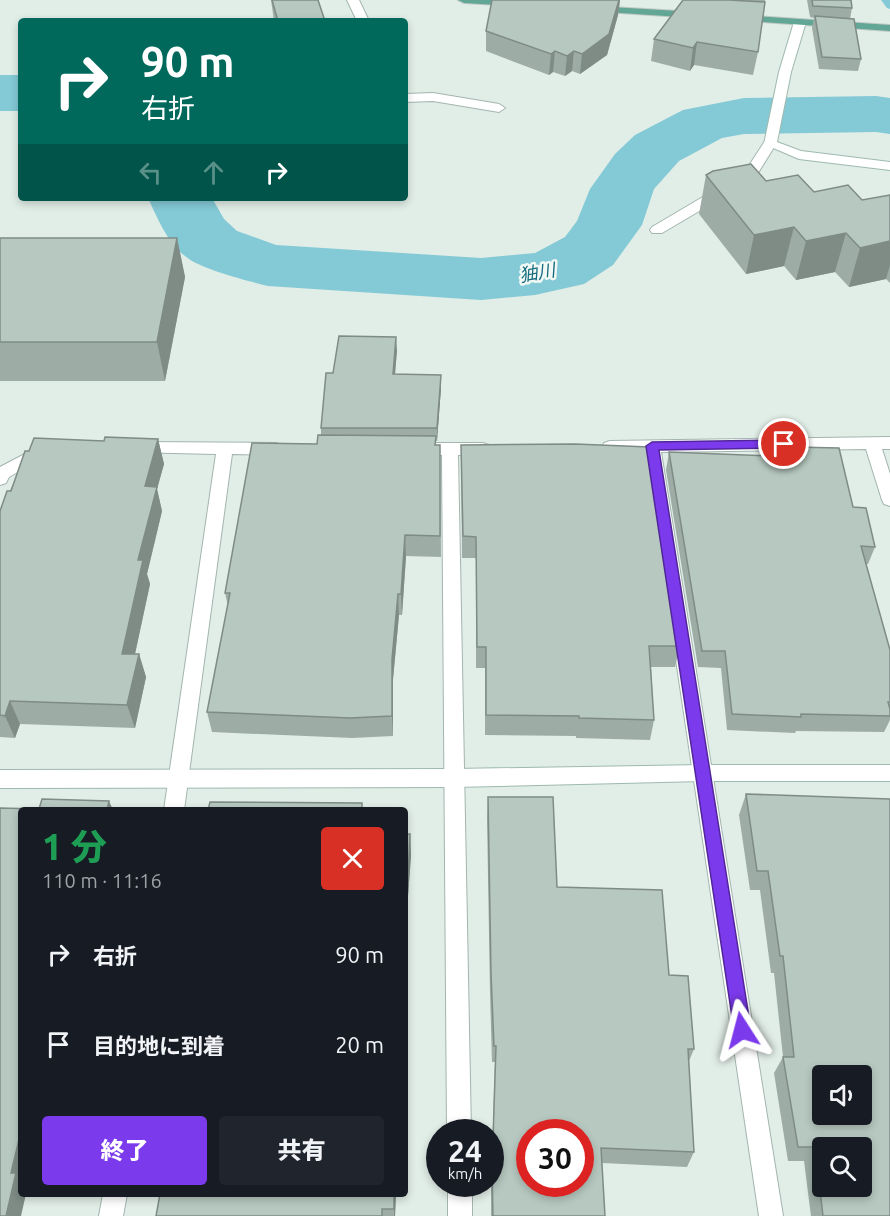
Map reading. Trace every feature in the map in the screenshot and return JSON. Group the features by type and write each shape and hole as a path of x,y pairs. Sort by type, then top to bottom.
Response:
{"main road":[{"path":"464,0 532,4"},
{"path":"577,8 705,16"},
{"path":"729,17 890,28"}],"street":[{"path":"353,0 362,18"},
{"path":"611,10 622,0"},
{"path":"657,230 723,191 753,170 770,144 785,72 800,22"},
{"path":"408,98 433,97 499,108"},
{"path":"770,144 799,155 890,166"},
{"path":"593,447 890,442"},
{"path":"872,443 890,500"},
{"path":"652,446 771,1216"},
{"path":"0,479 2,474 47,448 59,448"},
{"path":"118,448 296,449"},
{"path":"174,807 225,448"},
{"path":"402,449 497,448"},
{"path":"450,449 459,1119"},
{"path":"0,779 454,778 702,773 890,773"},
{"path":"111,1216 114,1197"},
{"path":"460,1197 460,1216"}],"building":[{"path":"272,0 318,0 324,18 277,18"},
{"path":"492,0 619,0 609,34 582,54 574,51 567,56 555,51 551,54 486,31"},
{"path":"683,0 765,2 758,52 697,42 693,48 654,39"},
{"path":"812,0 851,0 852,8 813,6"},
{"path":"815,16 854,19 861,59 822,57"},
{"path":"751,164 766,181 798,175 814,192 848,185 862,200 890,195 890,241 860,248 846,233 806,241 794,227 754,235 706,175 713,171"},
{"path":"0,238 177,238 157,342 0,342"},
{"path":"339,336 396,337 393,374 441,375 437,428 321,428 326,373 333,373"},
{"path":"318,435 436,436 435,445 440,445 440,536 405,535 401,594 398,594 392,659 392,716 350,718 207,712 230,593 225,593 252,443 317,444"},
{"path":"105,437 158,439 145,486 157,487 138,560 143,560 122,654 139,654 127,705 10,701 5,716 0,715 0,511 7,491 11,491 25,451 29,451 34,438 104,441"},
{"path":"575,444 649,447 680,646 649,646 654,720 486,715 486,647 477,647 476,537 463,536 461,445"},
{"path":"794,447 839,448 853,507 866,508 875,547 861,546 890,650 890,702 888,702 890,716 801,714 801,717 732,714 725,651 702,651 669,452 796,457"},
{"path":"746,794 890,799 890,1216 823,1216 821,1197 872,1197 872,1137 812,1137 812,1147 798,1147 783,1057 794,1057 783,956 780,956 768,871 757,871"},
{"path":"488,797 553,797 557,887 662,890 669,975 688,976 694,1049 688,1049 694,1152 601,1148 605,1216 493,1216 493,1197 504,1197 504,1119 494,1119 496,1046 494,1046"},
{"path":"42,799 109,801 108,807 40,807"},
{"path":"210,802 362,803 362,807 209,807"},
{"path":"0,808 18,808 18,1144 11,1173 16,1173 6,1216 0,1216"},
{"path":"408,834 410,834 408,877"},
{"path":"159,1197 394,1197 394,1209 382,1209 382,1216 156,1216"}],"waterway":[{"path":"886,0 890,6"},
{"name":"㹨川","path":"0,93 18,93"},
{"name":"㹨川","path":"886,116 890,108"},
{"name":"㹨川","path":"182,201 197,230 213,245 268,265 481,279 535,274 560,269 589,251 609,225 622,189 637,167 657,148 705,123 744,116 876,114 890,116"}],"route":[{"path":"742,1030 652,446 784,444"}]}
